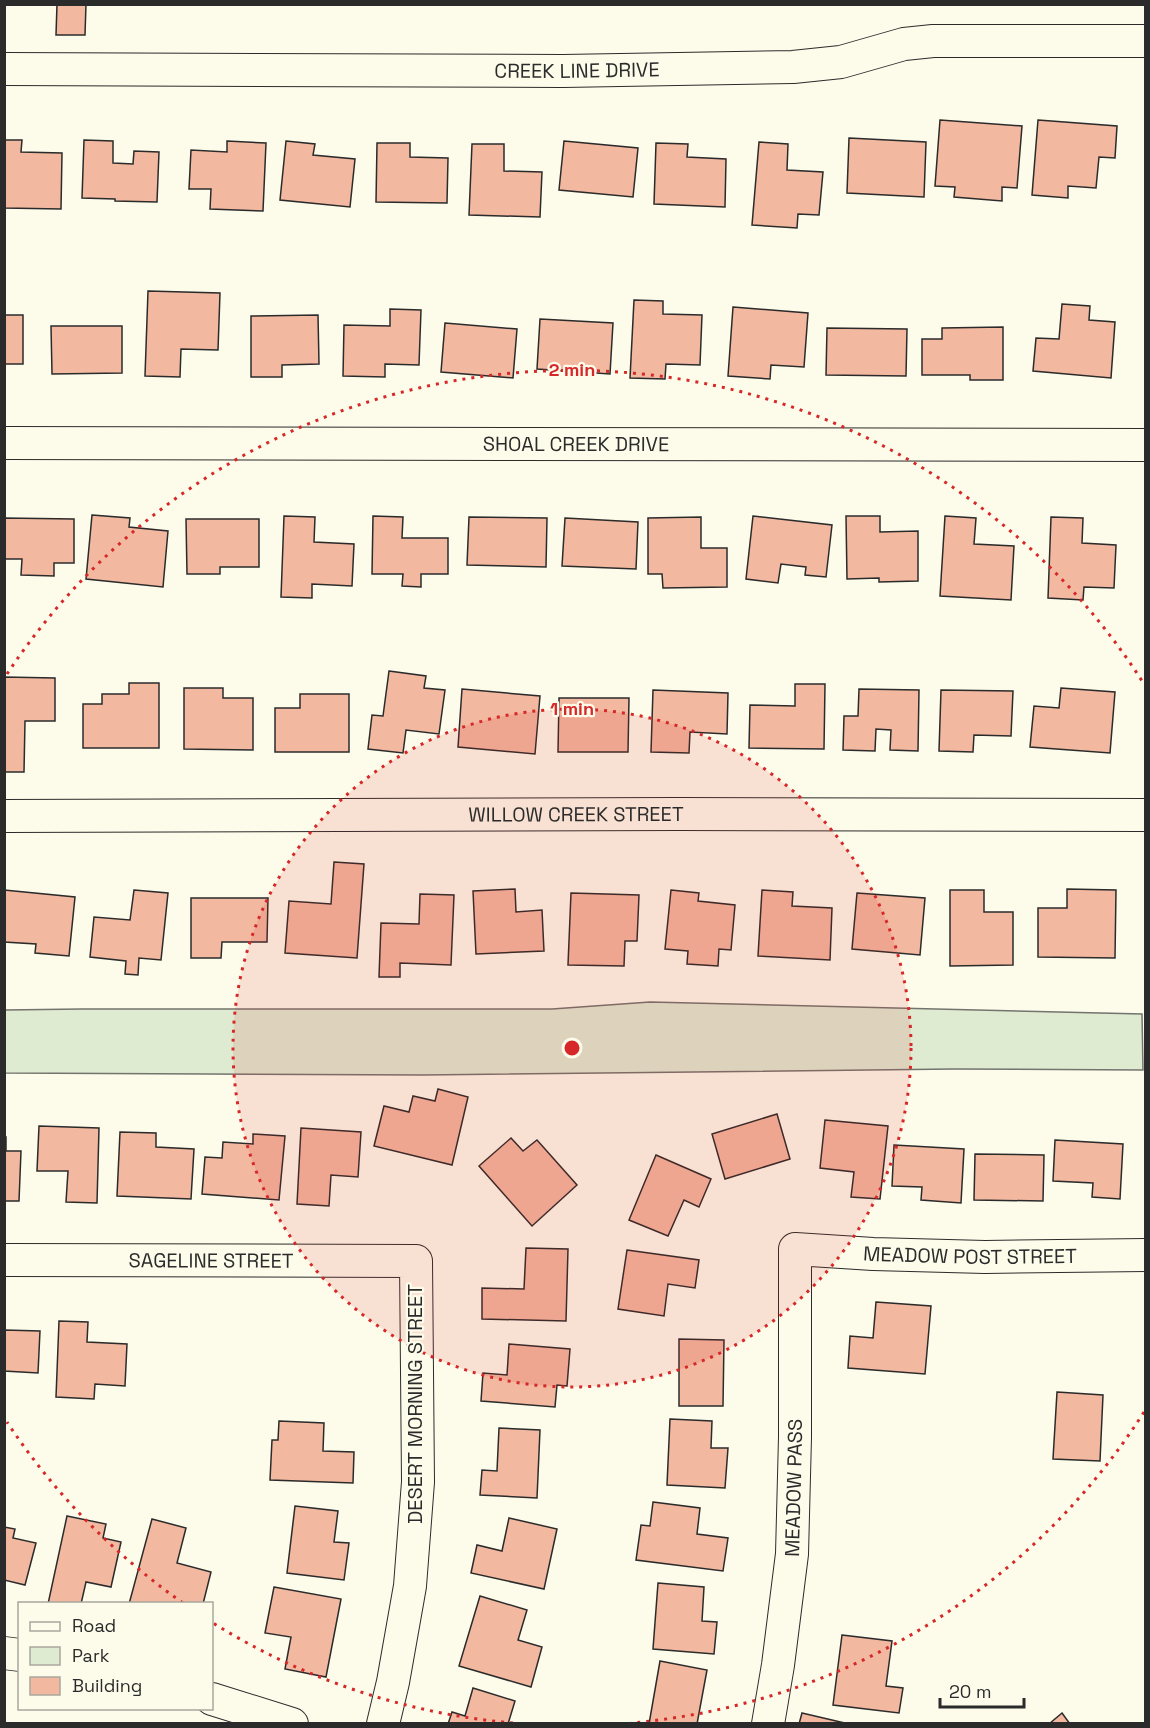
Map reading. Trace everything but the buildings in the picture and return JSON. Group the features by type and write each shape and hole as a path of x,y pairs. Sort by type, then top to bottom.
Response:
{"street":[{"name":"CREEK LINE DRIVE","path":"4,69 563,71 793,67 841,62 904,44 933,41 1146,41"},
{"name":"SHOAL CREEK DRIVE","path":"4,443 1146,446"},
{"name":"WILLOW CREEK STREET","path":"4,816 1146,815"},
{"name":"MEADOW POST STREET","path":"795,1249 985,1257 1146,1255"},
{"name":"MEADOW PASS","path":"768,1724 792,1554 795,1249"},
{"name":"SAGELINE STREET","path":"4,1260 416,1262"},
{"name":"DESERT MORNING STREET","path":"383,1724 393,1683 410,1586 418,1482 416,1262"},
{"path":"213,1699 292,1724"}],"green space":[{"path":"650,1002 1142,1014 1143,1070 954,1069 423,1075 5,1073 5,1010 552,1009"}]}
